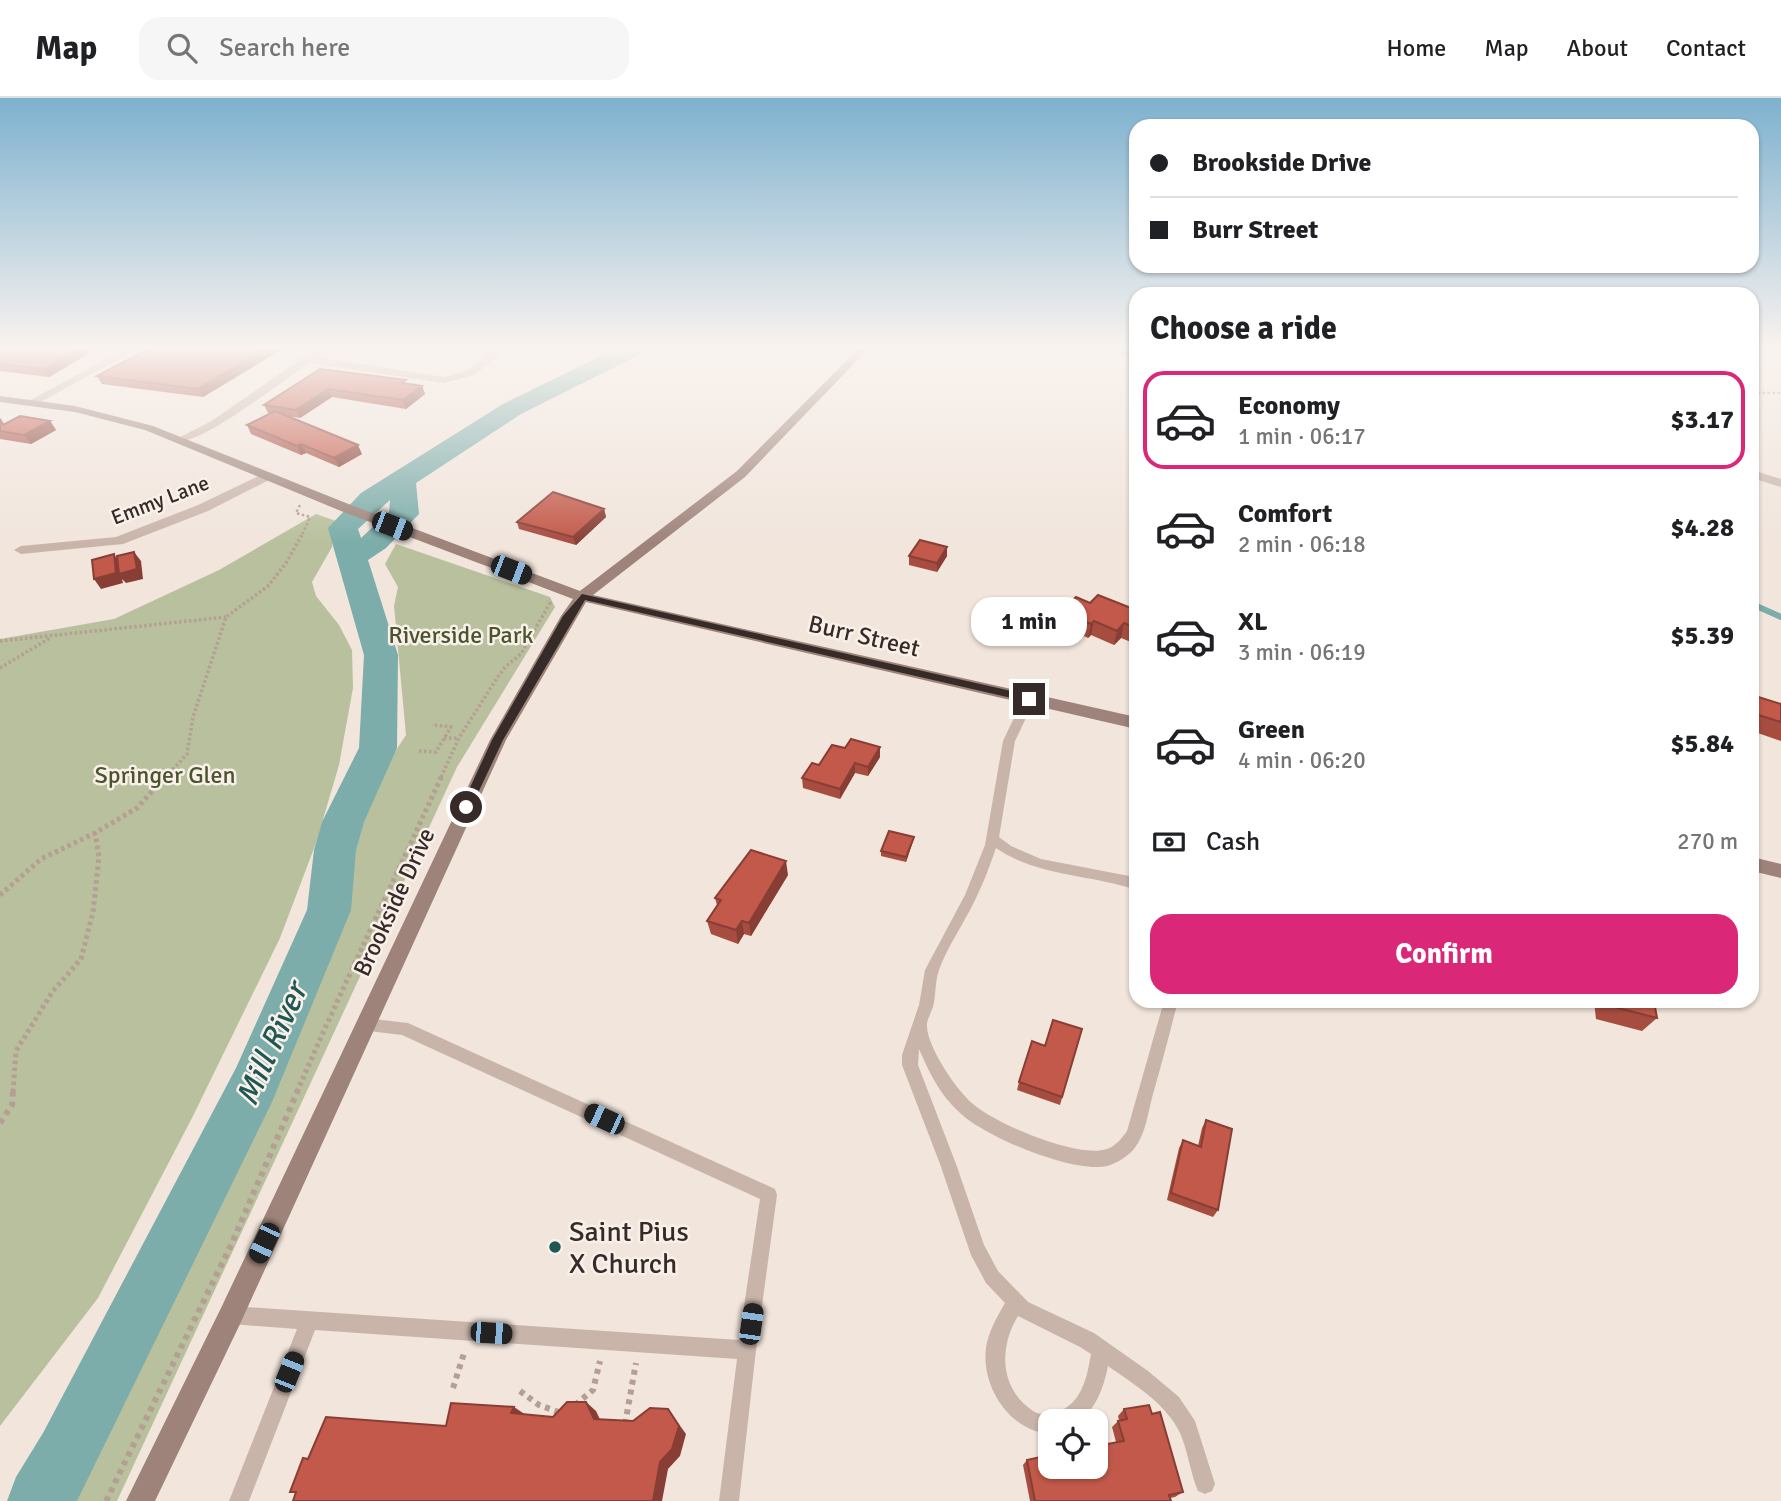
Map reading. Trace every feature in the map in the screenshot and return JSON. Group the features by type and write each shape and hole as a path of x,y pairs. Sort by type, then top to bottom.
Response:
{"main road":[{"name":"Burr Street","path":"97,413 180,440 346,508 582,597 1129,721"},
{"name":"Brookside Drive","path":"140,1501 231,1315 498,740 568,616 582,597 741,474 800,413"},
{"path":"1759,866 1781,871"}],"street":[{"path":"180,440 214,424 229,413"},
{"name":"Emmy Lane","path":"21,550 118,541 203,508 267,476"},
{"path":"1759,476 1781,483"}],"lane":[{"path":"1029,699 1009,741 992,839 971,895 932,970 920,1029 911,1055 914,1078 948,1164 977,1249 992,1278 1016,1303 1101,1350 1141,1378 1182,1417 1188,1428 1205,1484"},
{"path":"992,839 1014,855 1040,864 1129,882"},
{"path":"920,1029 928,1057 950,1092 980,1121 1042,1146 1087,1158 1103,1159 1127,1145 1134,1135 1169,1008"},
{"path":"365,1025 403,1028 769,1195 729,1501"},
{"path":"1016,1303 999,1335 995,1367 1001,1385 1019,1412 1030,1421 1038,1422"},
{"path":"231,1315 747,1350"},
{"path":"239,1501 309,1321"},
{"path":"1080,1409 1093,1388 1101,1350"}],"path":[{"path":"0,641 226,617 251,602 288,564 310,517 296,513 300,505"},
{"path":"106,1501 232,1243 342,985 366,943 458,738 506,666 521,654 542,619 550,603 540,596"},
{"path":"0,895 41,859 95,833 137,808 187,754 193,717 226,617"},
{"path":"0,668 54,636"},
{"path":"419,751 436,751 451,727 432,725"},
{"path":"444,738 458,738"},
{"path":"0,1123 12,1105 16,1051 53,991 81,959 93,912 99,857 95,833"},
{"path":"453,1388 465,1350"},
{"path":"520,1391 533,1404 561,1413 593,1390 600,1361"},
{"path":"624,1428 636,1363"}],"green space":[{"name":"Springer Glen","path":"316,514 336,521 332,547 312,582 316,596 339,625 352,650 353,688 339,765 316,843 280,938 192,1118 98,1298 0,1426 0,639 114,619 219,570"},
{"name":"Riverside Park","path":"396,544 550,597 555,607 457,767 117,1501 57,1501 104,1424 274,1075 311,978 344,910 351,837 374,784 406,735 394,606 398,587 385,564"}],"building":[{"path":"270,413 281,413 358,445 334,458 247,425"},
{"path":"20,416 50,421 24,435 0,431 0,419 3,425"},
{"path":"553,492 604,509 573,537 517,522"},
{"path":"920,540 947,547 937,563 909,556"},
{"path":"134,552 137,569 119,574 117,556"},
{"path":"114,554 116,573 94,579 92,560"},
{"path":"1098,595 1129,607 1129,625 1124,623 1117,631 1094,621 1091,624 1086,622 1082,627 1056,616 1076,597 1090,603"},
{"path":"1759,697 1781,704 1781,722 1759,715"},
{"path":"851,739 880,747 868,767 855,763 840,789 802,778 812,763 819,765 832,745 845,748"},
{"path":"889,831 914,837 906,857 881,851"},
{"path":"751,850 786,861 749,923 742,921 736,930 707,921 721,900 715,898"},
{"path":"1618,1008 1655,1008 1657,1018"},
{"path":"1053,1020 1082,1029 1062,1097 1019,1082 1032,1041 1045,1046"},
{"path":"1206,1120 1232,1129 1218,1210 1171,1193 1183,1140 1201,1147"},
{"path":"567,1402 586,1402 594,1419 633,1421 650,1408 668,1409 679,1426 672,1449 660,1462 653,1501 293,1501 296,1492 290,1492 303,1458 308,1459 326,1417 446,1426 451,1403 514,1407 511,1413 553,1417"},
{"path":"1149,1405 1152,1414 1160,1412 1183,1492 1169,1495 1171,1501 1035,1501 1027,1460 1038,1458 1038,1479 1108,1479 1108,1444 1124,1441 1118,1421 1127,1419 1124,1409"}],"waterway":[{"name":"Mill River","path":"40,1501 66,1456 254,1085 329,910 335,850 343,822 378,748 381,655 343,528 371,499 505,413"},
{"name":"Mill River","path":"352,557 375,542 404,514 404,490 401,482"},
{"path":"1759,607 1781,617"}],"place":[{"name":"Saint Pius X Church","path":"555,1247"}],"route":[{"path":"466,807 498,740 568,616 582,597 1029,699"}]}
